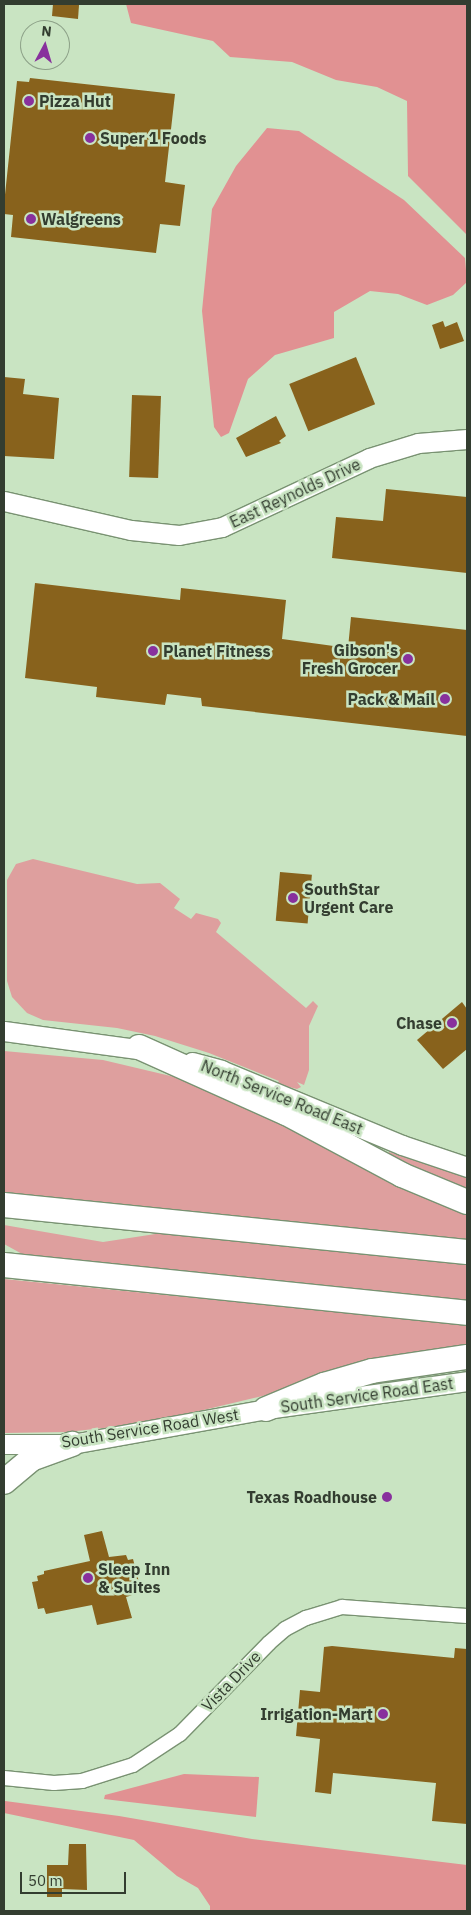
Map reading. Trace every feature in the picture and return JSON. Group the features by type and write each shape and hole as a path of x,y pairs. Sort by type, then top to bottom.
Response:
{"highway":[{"path":"140,1047 286,1113 402,1176 467,1202"},
{"path":"4,1205 467,1252"},
{"path":"4,1265 467,1313"},
{"path":"266,1409 324,1385 372,1371 467,1357"},
{"path":"4,1482 31,1459 72,1444"}],"main road":[{"name":"East Reynolds Drive","path":"4,501 131,530 179,535 222,527 370,458 418,443 467,439"},
{"name":"North Service Road East","path":"4,1031 140,1047 221,1070 378,1135 467,1167"},
{"name":"South Service Road East","path":"266,1409 467,1381"},
{"name":"South Service Road West","path":"4,1444 72,1444 266,1409"}],"street":[{"name":"Vista Drive","path":"4,1778 54,1783 82,1780 133,1766 180,1734 269,1643 285,1629 306,1618 342,1607 467,1616"}],"shaded area":[{"path":"126,4 467,4 467,235 408,176 407,101 377,87 336,80 292,62 230,57 213,41 131,23"},
{"path":"267,128 299,131 404,200 465,258 467,282 453,295 427,305 398,294 370,291 334,312 334,338 275,355 248,379 229,433 221,437 214,427 202,311 212,209 236,166"},
{"path":"33,859 137,884 160,883 180,899 174,908 191,919 196,913 218,919 221,923 216,932 306,1008 313,1001 318,1006 309,1026 309,1070 304,1085 297,1082 301,1087 297,1089 277,1084 279,1081 209,1053 155,1036 117,1028 43,1020 27,1013 12,997 7,981 7,880 16,864"},
{"path":"4,1051 103,1060 196,1082 467,1212 467,1240 4,1193"},
{"path":"389,1152 467,1178 467,1193 387,1157"},
{"path":"4,1225 103,1242 162,1233 467,1264 467,1300 24,1255 4,1244"},
{"path":"4,1279 467,1325 467,1347 149,1423 67,1432 4,1433"},
{"path":"184,1774 259,1777 256,1817 104,1799 105,1795"},
{"path":"5,1801 119,1816 252,1839 467,1865 467,1911 210,1911 210,1906 198,1888 177,1876 134,1840 4,1813"}],"building":[{"path":"53,4 79,5 78,19 52,16"},
{"name":"Super 1 Foods","path":"30,78 175,94 165,182 185,185 180,226 160,224 156,253 11,237 13,215 4,214 4,204 17,81 29,82"},
{"path":"443,321 445,327 457,322 464,341 440,349 432,325"},
{"path":"356,357 375,404 308,431 289,384"},
{"path":"4,377 25,379 23,394 59,398 54,459 4,456"},
{"path":"132,395 161,396 158,478 129,477"},
{"path":"276,416 286,436 279,441 281,443 246,457 236,438"},
{"path":"386,489 467,497 467,573 332,558 336,517 383,521"},
{"path":"35,583 180,600 181,588 286,600 282,639 348,648 351,617 467,630 467,736 202,706 201,698 167,694 165,705 96,697 97,687 25,678"},
{"name":"SouthStar Urgent Care","path":"280,872 312,875 308,924 276,921"},
{"name":"Chase","path":"462,1002 467,1009 467,1049 443,1069 417,1040"},
{"name":"Sleep Inn & Suites","path":"102,1531 109,1557 126,1555 128,1560 133,1559 140,1586 135,1588 136,1594 126,1597 132,1618 97,1625 92,1605 46,1614 44,1608 38,1609 32,1582 38,1581 37,1576 44,1574 44,1571 90,1561 84,1535"},
{"name":"Irrigation-Mart","path":"332,1646 454,1658 455,1648 467,1649 467,1824 432,1821 436,1783 333,1773 331,1794 315,1792 320,1739 296,1736 300,1690 320,1692 324,1647"},
{"path":"69,1844 86,1844 87,1890 62,1889 62,1897 47,1897 47,1865 68,1865"}],"place":[{"name":"Pizza Hut","path":"29,101"},
{"name":"Super 1 Foods","path":"90,138"},
{"name":"Walgreens","path":"31,219"},
{"name":"Planet Fitness","path":"153,651"},
{"name":"Gibson's Fresh Grocer","path":"408,659"},
{"name":"Pack & Mail","path":"445,699"},
{"name":"SouthStar Urgent Care","path":"293,898"},
{"name":"Chase","path":"452,1023"},
{"name":"Texas Roadhouse","path":"387,1497"},
{"name":"Sleep Inn & Suites","path":"88,1578"},
{"name":"Irrigation-Mart","path":"383,1714"}]}
